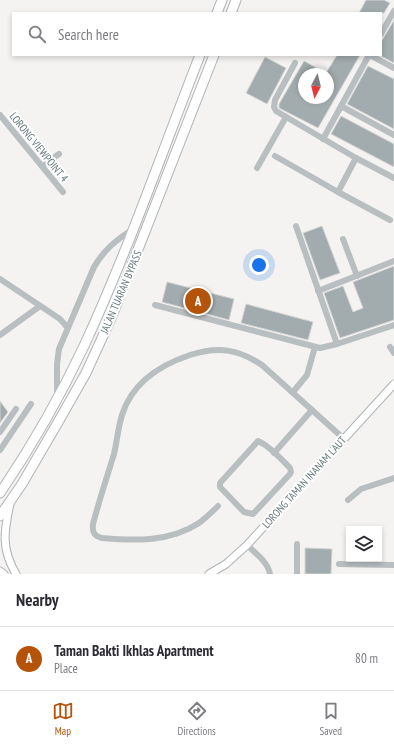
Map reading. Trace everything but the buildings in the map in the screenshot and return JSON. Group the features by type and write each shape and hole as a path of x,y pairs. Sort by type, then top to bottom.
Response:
{"highway":[{"path":"217,12 222,0"},
{"path":"231,12 236,0"},
{"name":"JALAN TUARAN BYPASS","path":"0,493 30,448 57,400 90,333 107,294 200,56"},
{"name":"JALAN TUARAN BYPASS","path":"0,516 35,462 86,373 112,316 214,56"}],"main road":[{"name":"LORONG TAMAN INANAM LAUT","path":"209,574 226,564 247,545 394,384"},
{"path":"10,502 4,527 4,537 10,564 16,574"},
{"path":"0,571 4,574"}],"street":[{"path":"382,32 394,11"},
{"path":"323,139 369,56"},
{"path":"372,56 394,68"},
{"path":"295,63 274,104 276,110 323,139 394,178"},
{"path":"341,106 394,135"},
{"name":"LORONG VIEWPOINT 4","path":"0,115 63,192"},
{"path":"257,168 286,117"},
{"path":"42,166 59,154"},
{"path":"275,156 390,220"},
{"path":"338,192 356,158"},
{"path":"296,226 337,344"},
{"path":"57,400 57,355 70,320 100,257 107,248 132,230"},
{"path":"343,239 357,276"},
{"path":"318,291 394,261"},
{"path":"0,279 60,319 67,327"},
{"path":"155,305 315,347 326,348 394,325"},
{"path":"0,335 40,306"},
{"path":"60,319 70,320"},
{"path":"293,392 307,375 315,347"},
{"path":"390,347 394,353"},
{"path":"218,506 200,522 184,531 170,535 144,540 132,540 102,538 94,534 93,524 114,454 122,414 134,392 144,380 166,365 180,358 211,350 222,350 241,354 253,359 293,392 344,438"},
{"path":"0,450 31,404"},
{"path":"0,432 16,409"},
{"path":"274,453 312,410"},
{"path":"258,441 274,453 290,468 290,474 253,514 244,512 220,487 220,482 258,441"},
{"path":"348,500 361,489 394,478"},
{"path":"297,544 297,574"},
{"path":"247,545 269,568 270,574"},
{"path":"339,564 394,565"}],"place":[{"name":"Taman Bakti Ikhlas Apartment","path":"198,301"}]}
